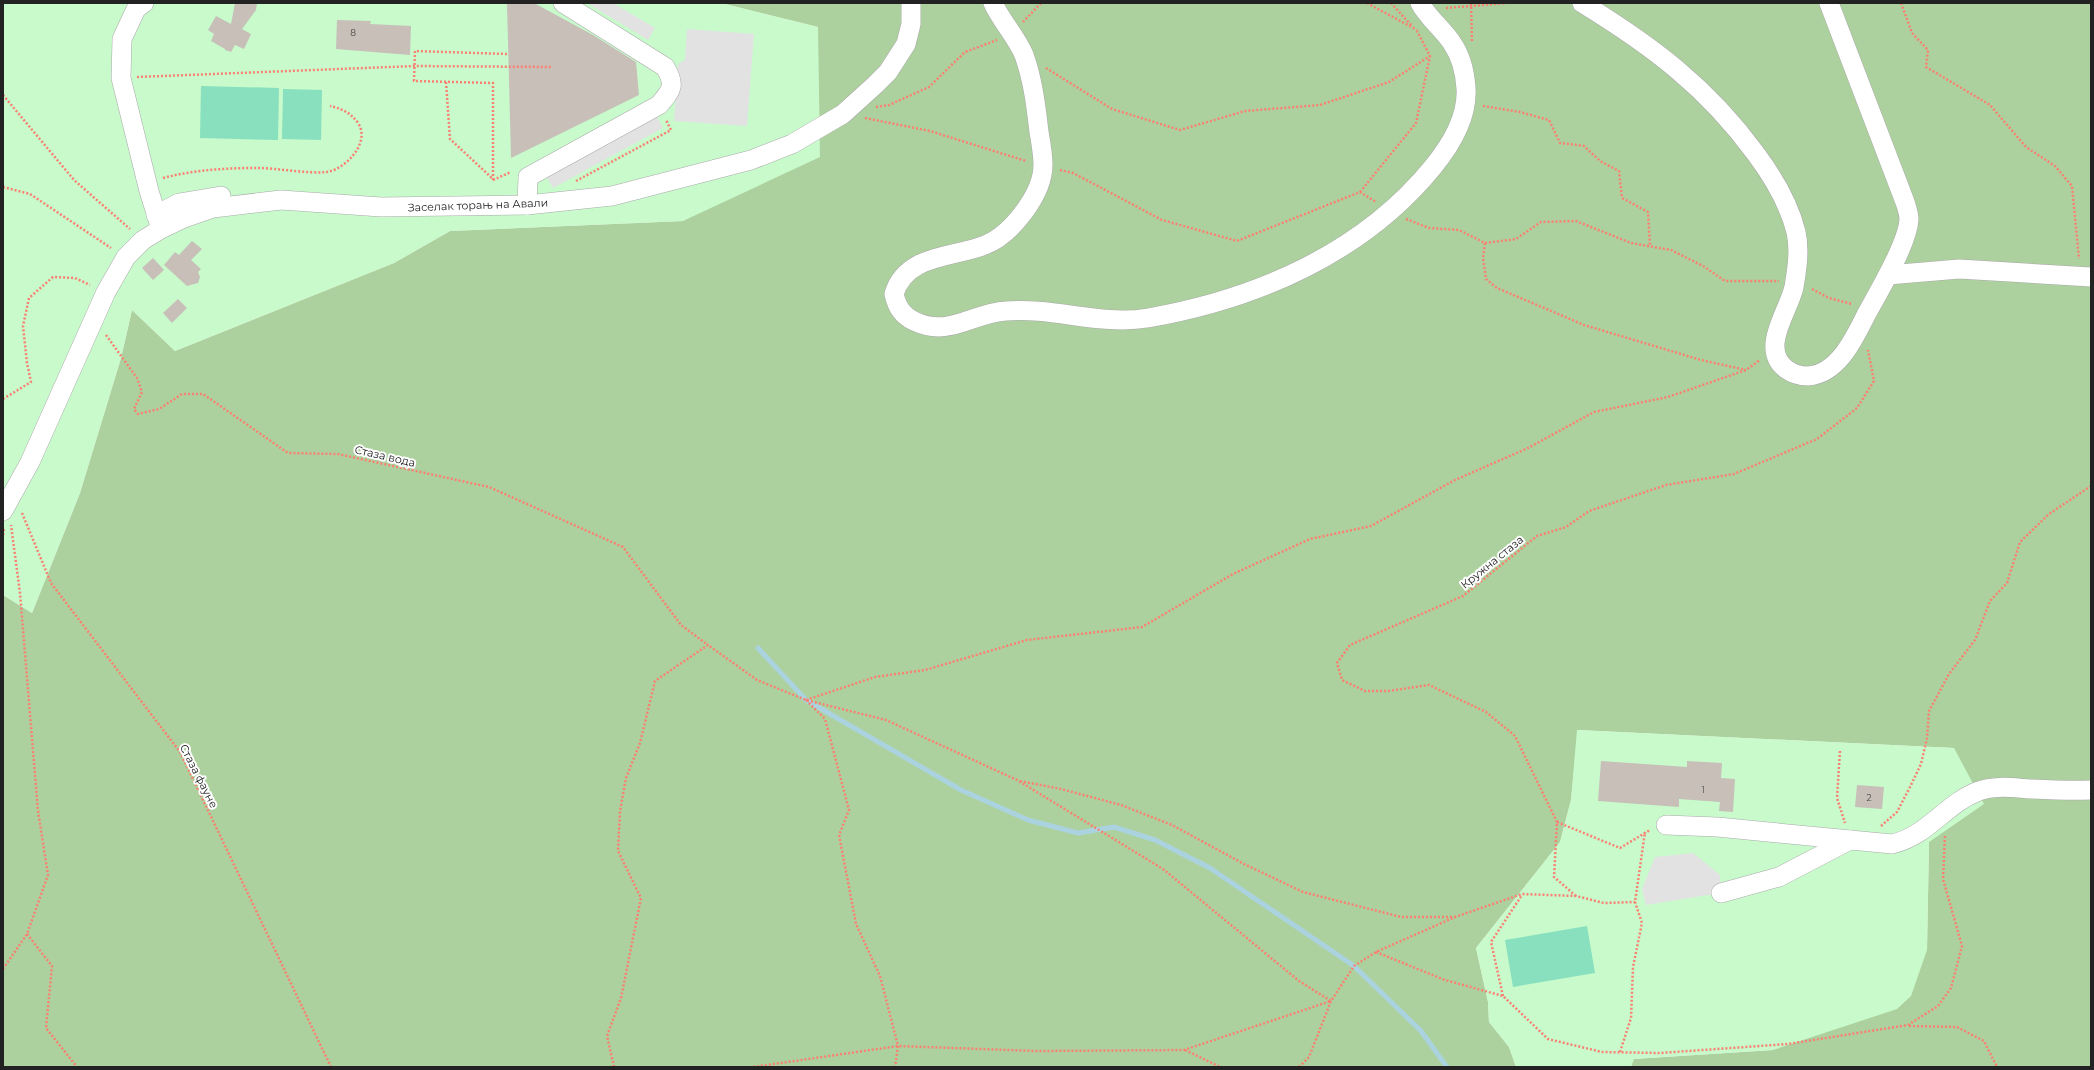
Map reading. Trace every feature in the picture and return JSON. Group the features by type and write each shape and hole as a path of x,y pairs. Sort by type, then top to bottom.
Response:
{"street":[{"path":"144,3 136,9 122,39 121,78 149,192 159,222"},
{"path":"527,205 528,177 659,105 670,93 672,78 665,67 563,3"},
{"name":"Заселак торањ на Авали","path":"159,222 184,218 213,208 281,200 381,207 527,205 612,196 751,160 792,144 842,114 888,72 900,55 909,34 911,3"},
{"path":"993,3 1023,54 1033,85 1044,166 1035,196 1009,230 986,245 918,264 908,270 902,277 894,294 897,307 908,318 926,327 941,328 960,324 984,314 1006,311 1035,312 1111,321 1147,318 1223,300 1273,284 1322,260 1356,237 1402,202 1446,151 1462,120 1466,89 1459,55 1422,6"},
{"path":"1582,3 1629,32 1690,80 1721,109 1772,176 1788,209 1799,250 1794,281 1775,340 1778,358 1782,366 1797,376 1818,374 1831,368 1837,362 1863,322 1888,275 1908,227 1908,211 1829,3"},
{"path":"6,507 30,462 106,292 126,257 179,203 212,197 265,191 364,194"},
{"path":"1888,275 1959,270 2090,277"},
{"path":"1666,825 1717,827 1892,844 1906,841 1916,836 1967,796 1981,790 2002,787 2071,791 2091,790"},
{"path":"1721,893 1779,877 1850,840"}],"path":[{"path":"874,108 889,105 929,87 965,52 1012,34 1041,3"},
{"path":"1367,3 1417,30"},
{"path":"1237,241 1360,192 1416,123 1430,56 1417,30 1390,3"},
{"path":"1417,30 1422,6 1507,3"},
{"path":"1901,3 1912,33 1928,50 1926,67 1990,105 2026,148 2055,166 2072,186 2077,256 2090,277"},
{"path":"446,82 450,139 493,180 493,83 414,81 416,66 415,51 506,54"},
{"path":"1023,54 1112,109 1180,130 1246,111 1320,105 1389,82 1430,56"},
{"path":"121,78 416,66 552,67"},
{"path":"3,95 74,180 143,240"},
{"path":"570,184 671,130 659,105"},
{"path":"149,192 160,179 192,171 257,168 327,172 342,166 354,155 361,140 360,126 353,116 343,109 330,106"},
{"path":"1482,106 1520,112 1549,120 1560,143 1584,146 1600,161 1619,171 1622,198 1648,212 1650,246"},
{"path":"3,187 30,194 126,257"},
{"path":"1360,192 1391,210 1398,216 1428,228 1459,230 1486,243 1516,239 1541,222 1576,221 1631,244 1671,250 1704,266 1724,281 1794,281 1829,298 1852,304 1875,298"},
{"path":"806,700 875,677 925,670 1027,640 1142,627 1233,574 1310,539 1371,526 1455,480 1528,448 1594,412 1668,398 1746,370 1701,360 1584,325 1497,288 1486,279 1483,258 1486,243"},
{"path":"3,399 31,382 23,326 30,298 53,277 75,278 106,292"},
{"name":"Стаза вода","path":"95,317 137,378 142,392 134,408 138,414 159,409 182,394 204,394 288,453 338,454 489,487 623,547 681,625 708,645"},
{"name":"Кружна стаза","path":"1557,822 1515,736 1486,712 1429,685 1365,691 1342,680 1337,663 1350,646 1463,596 1537,536 1566,527 1589,511 1666,485 1734,474 1817,439 1857,408 1874,381 1863,322"},
{"path":"1876,831 1897,812 1910,787 1921,764 1927,738 1929,711 1949,674 1975,640 1990,601 2007,583 2020,542 2049,514 2091,486"},
{"name":"Стаза фауне","path":"6,507 16,498 50,583 180,752 331,1067"},
{"path":"3,969 27,934 48,875 38,811 20,593 6,507"},
{"path":"614,1067 607,1036 621,998 641,898 618,851 620,811 626,778 640,743 655,681 708,645 757,680 806,700 886,720 1017,780 1163,869 1299,980 1331,1001"},
{"path":"806,700 825,719 848,810 839,835 856,924 880,976 898,1046 895,1067"},
{"path":"1840,751 1837,798 1850,840"},
{"path":"1017,780 1061,789 1121,805 1172,825 1244,864 1304,892 1401,918 1455,917"},
{"path":"1576,896 1554,877 1557,822 1620,848 1646,832 1635,902 1642,923 1633,967 1631,1018 1620,1052"},
{"path":"1908,1026 1938,1006 1952,988 1962,946 1943,879 1944,836 1948,830"},
{"path":"1298,1067 1309,1057 1331,1001 1354,966 1376,952 1455,917 1522,894 1576,896 1604,903 1635,902"},
{"path":"1503,996 1491,942 1522,894"},
{"path":"27,934 52,966 46,1028 77,1067"},
{"path":"1376,952 1445,980 1503,996 1548,1039 1602,1052 1660,1053 1788,1044 1908,1026 1957,1027 1984,1041 1997,1067"},
{"path":"753,1067 898,1046 1036,1052 1184,1050 1331,1001"},
{"path":"1184,1050 1220,1067"}],"green space":[{"path":"3,3 721,3 818,27 820,157 683,221 450,231 394,263 175,351 132,310 121,358 80,493 32,613 3,595"},
{"path":"721,3 2091,3 2091,1067 1631,1067 1633,1059 1773,1050 1927,950 1929,842 1954,748 1578,730 1571,800 1560,842 1476,948 1488,1002 1489,1022 1509,1047 1516,1067 3,1067 3,595 32,613 80,493 121,358 132,310 175,351 394,263 450,231 683,221 818,27"},
{"path":"201,86 279,88 278,140 200,138"},
{"path":"283,89 322,90 321,140 282,139"},
{"path":"1577,730 1954,748 1984,804 1929,842 1927,950 1911,996 1897,1009 1773,1050 1634,1059 1631,1067 1516,1067 1509,1047 1489,1022 1488,1002 1476,948 1560,842 1571,800"},
{"path":"1587,926 1595,973 1513,987 1505,940"}],"shaded area":[{"path":"587,3 613,3 655,28 648,40"},
{"path":"687,29 754,34 747,126 674,121 678,64 685,60"},
{"path":"656,115 663,128 553,188 545,174"},
{"path":"1693,853 1720,875 1721,893 1646,905 1642,889 1655,857"}],"building":[{"path":"235,3 257,3 256,10 242,29 251,34 244,49 235,45 231,52 211,41 214,34 208,30 216,16 231,24"},
{"path":"507,3 534,3 593,35 636,62 639,95 511,158"},
{"path":"337,20 371,21 370,24 411,26 410,55 336,49"},
{"path":"192,241 202,249 191,260 201,269 198,272 200,277 198,283 187,286 164,265 175,252 179,255"},
{"path":"153,258 164,270 153,280 142,268"},
{"path":"178,299 187,308 172,323 163,313"},
{"path":"1601,761 1687,767 1687,761 1722,763 1721,778 1735,779 1733,812 1719,811 1720,802 1679,799 1679,807 1598,801"},
{"path":"1857,785 1884,787 1882,809 1855,807"}],"waterway":[{"path":"758,648 806,700 961,790 1028,820 1078,833 1114,827 1155,840 1210,868 1354,966 1421,1031 1447,1067"}]}
